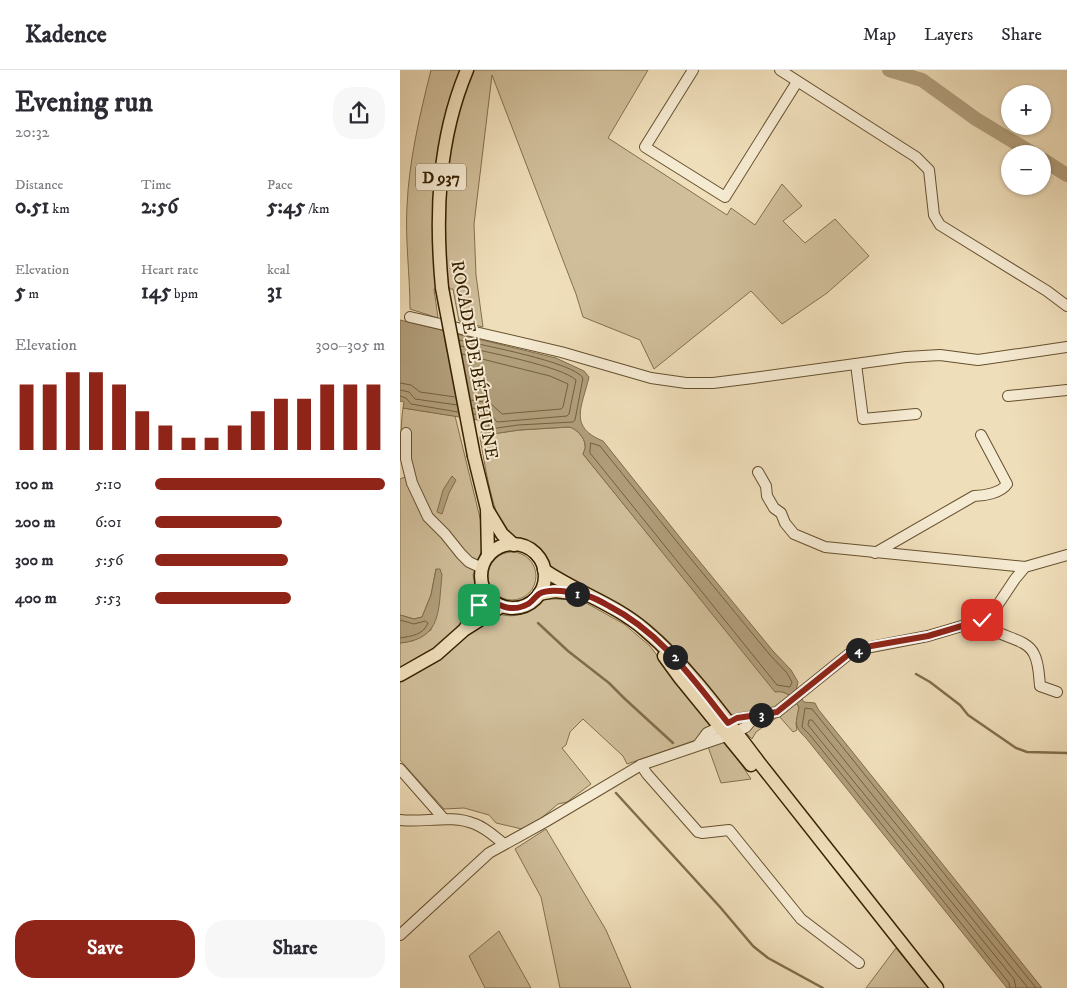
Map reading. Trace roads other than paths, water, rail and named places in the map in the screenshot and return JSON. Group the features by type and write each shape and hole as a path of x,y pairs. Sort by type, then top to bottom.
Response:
{"main road":[{"name":"ROCADE DE BÉTHUNE","path":"467,70 448,129 443,157 439,253 442,288 474,456 487,509 488,556"},
{"name":"ROCADE DE BÉTHUNE","path":"487,509 502,534 514,544"},
{"path":"514,544 522,546 536,555 544,570 543,586 539,594 527,605 510,608 502,606 489,598 482,584 482,568 488,556 495,550 514,544"},
{"path":"544,570 624,614 671,653 800,823 824,846"},
{"path":"539,594 565,591 590,596"},
{"path":"464,630 485,592"},
{"path":"400,675 437,654 464,630 502,606"},
{"path":"643,628 680,678 752,753 938,988"}],"street":[{"path":"693,70 645,147 724,197 797,82"},
{"path":"780,70 916,157 929,170 934,216 940,225 1047,291 1067,306"},
{"path":"410,317 561,352 651,378 677,382 713,383 931,356 978,360 1067,347"},
{"path":"856,364 864,419 916,414"},
{"path":"1008,396 1067,390"},
{"path":"406,433 406,459 412,483 428,517 469,562 482,568"},
{"path":"875,553 974,496 981,496 1004,489 1007,484 981,434"},
{"path":"758,472 766,486 767,496 774,508 781,513 785,523 794,534 825,547 1025,567 1067,555"},
{"path":"400,935 480,861 504,844 546,822 641,765 698,745 707,733 746,727 756,715 777,712 849,654 862,649 928,636 982,620 991,614 1025,567"},
{"path":"982,620 986,626 1026,645 1034,654 1040,686 1057,692"},
{"path":"641,765 698,832 729,830 801,919 859,963"},
{"path":"400,769 444,819"},
{"path":"400,820 456,819 475,824 504,844"}],"water":[{"path":"400,320 556,358 584,371 589,377 580,415 581,423 585,429 603,441 773,651 791,670 798,682 796,691 804,702 815,703 1042,988 1007,988 799,730 796,721 799,707 786,693 775,692 583,454 585,442 577,431 569,427 519,430 486,435 485,438 480,438 484,421 403,408 404,402 400,401"},
{"path":"452,476 456,480 449,493 442,514 437,512 443,490"},
{"path":"436,569 440,569 442,575 436,620 431,629 424,635 414,640 400,643 400,615 414,619 422,617 431,595"}],"waterway":[{"path":"889,70 922,80 976,119 1019,145"},
{"path":"1051,165 1067,175"},
{"path":"538,623 568,651 609,683 673,743"},
{"path":"916,674 930,682 960,705 968,715 1016,748 1027,752 1067,753"},
{"path":"616,793 753,946 768,958 823,988"}]}
